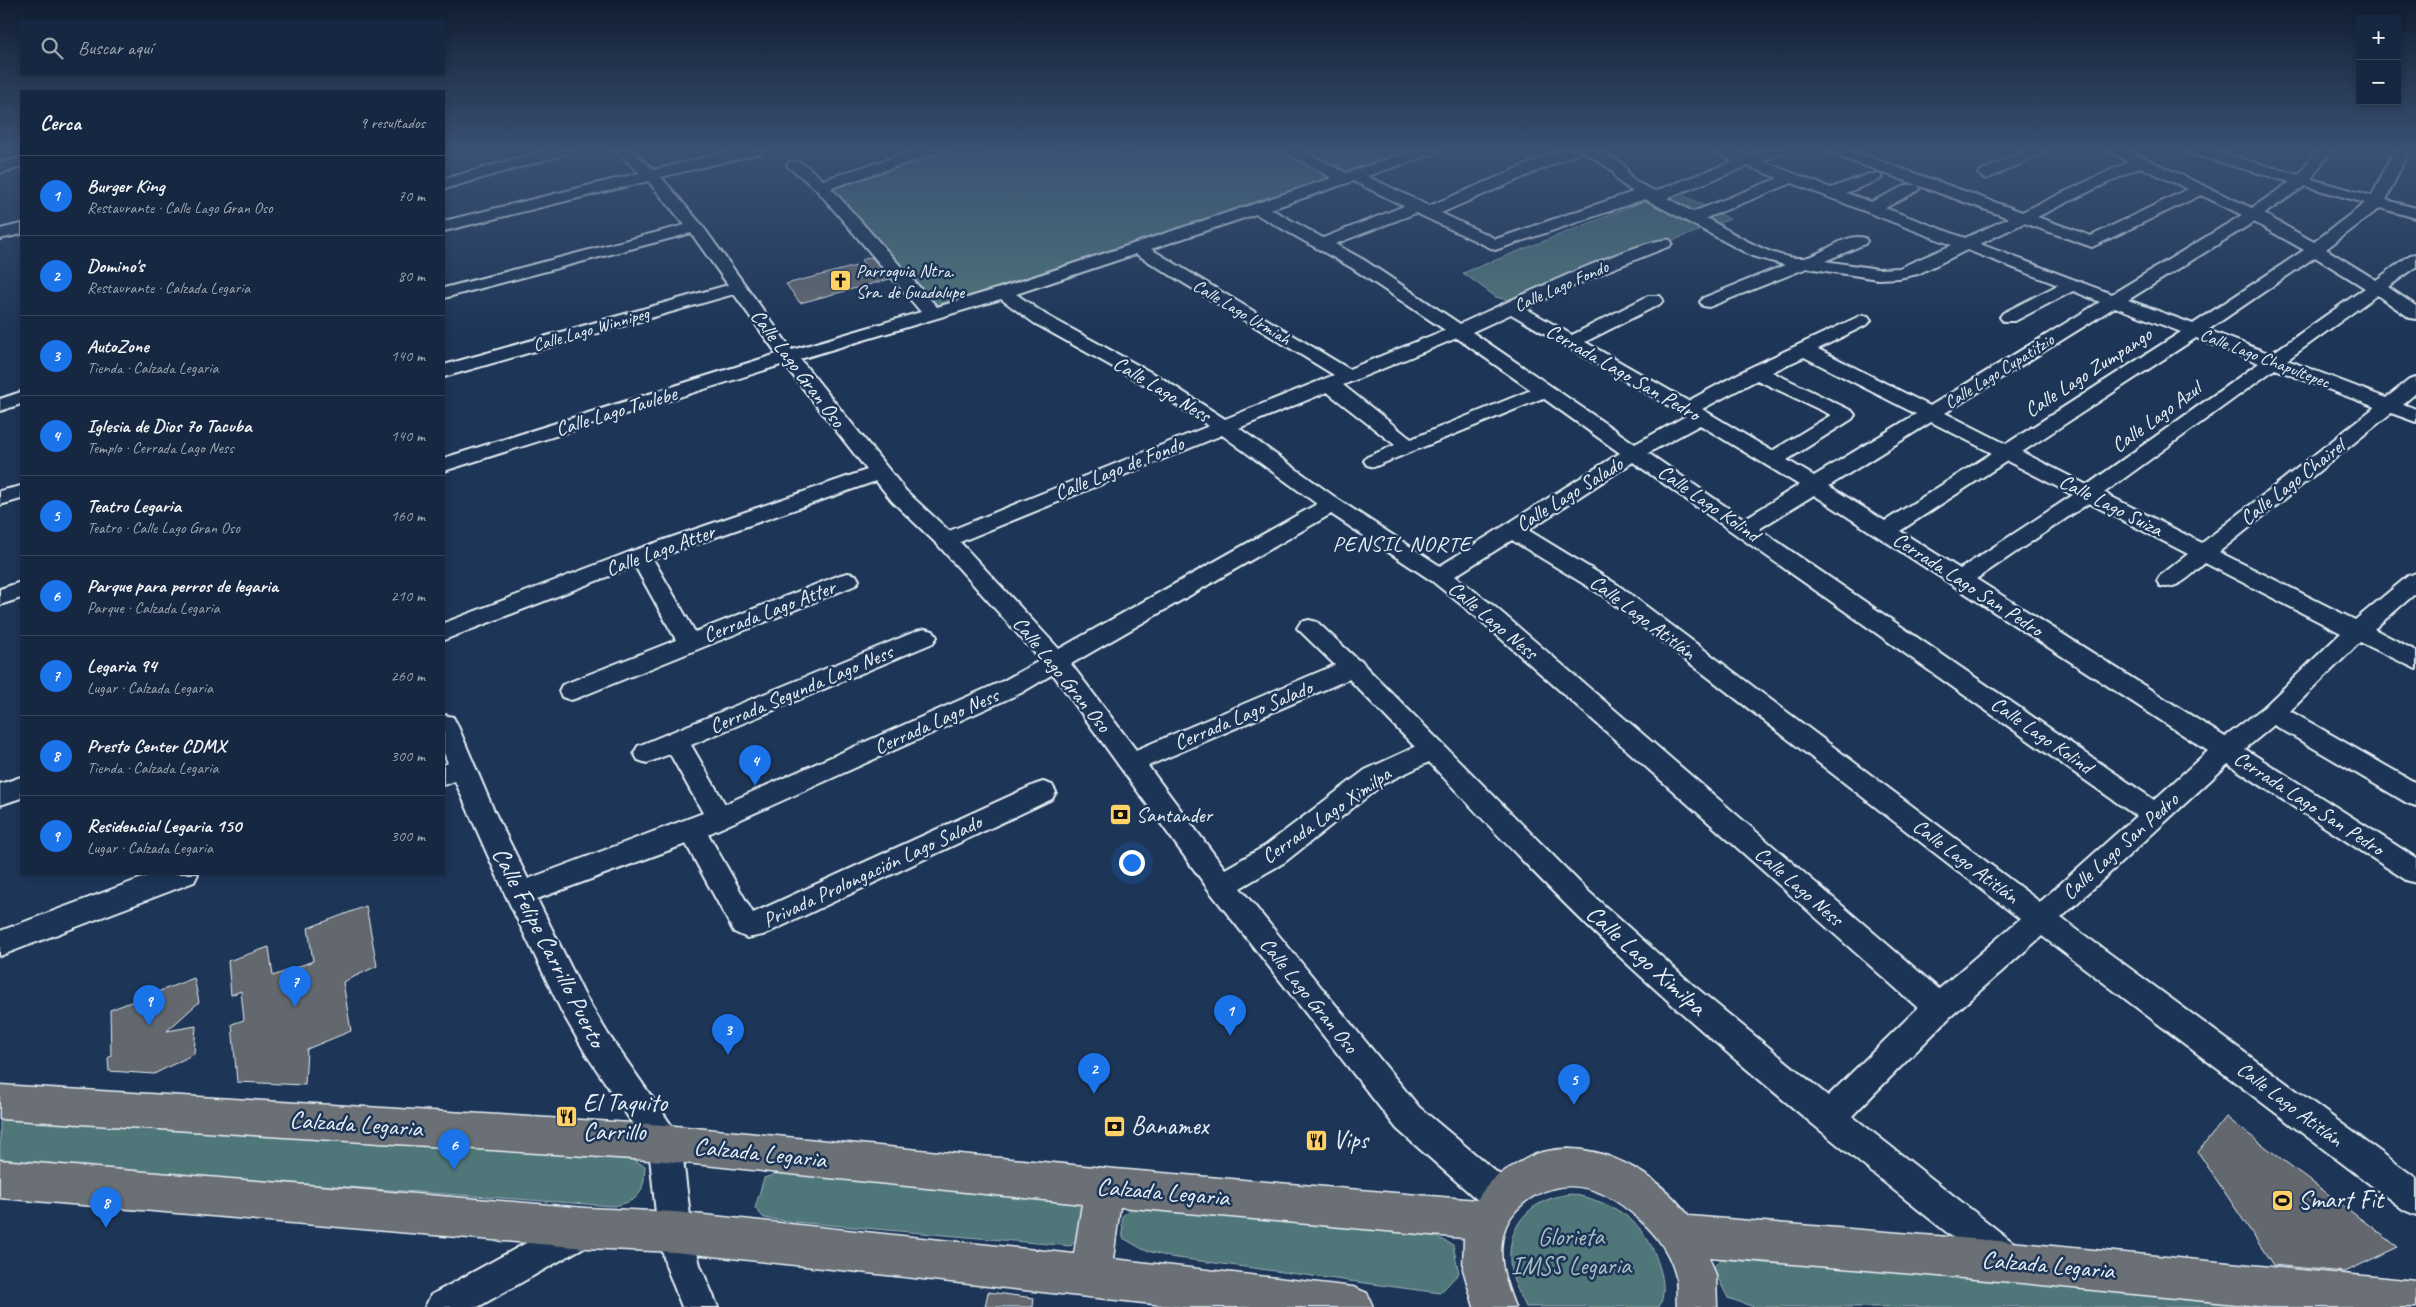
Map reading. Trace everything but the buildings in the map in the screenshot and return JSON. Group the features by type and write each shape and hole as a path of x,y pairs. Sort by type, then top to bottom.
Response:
{"main road":[{"name":"Calzada Legaria","path":"0,1102 665,1143 1104,1187 1494,1209"},
{"path":"1495,1307 1485,1282 1482,1261 1483,1240 1494,1209 1521,1180 1547,1170 1575,1168 1605,1174 1633,1188 1659,1208 1679,1235 1690,1257 1696,1280 1697,1307"},
{"path":"0,1180 586,1228 675,1232 1090,1276 1353,1307"},
{"path":"1090,1276 1104,1187"},
{"name":"Calzada Legaria","path":"1679,1235 2011,1262 2416,1301"}],"street":[{"path":"445,224 500,211"},
{"name":"Calle Lago Gran Oso","path":"682,211 695,226 788,357 879,473 915,513 946,540 1057,662 1221,885 1408,1118 1494,1209"},
{"path":"843,211 933,314"},
{"name":"Calle Lago Taulebe","path":"445,465 788,357 1004,293 1244,211"},
{"name":"Calle Lago Kolind","path":"1263,211 1358,264 1547,390 2154,814"},
{"path":"1322,244 1419,211"},
{"path":"1424,211 1495,245 1601,211"},
{"path":"1682,211 1768,256 1802,263 1889,274 1912,270 2036,211"},
{"path":"1694,217 1709,211"},
{"name":"Calle Lago Chapultepec","path":"1880,211 2416,416"},
{"path":"2006,211 2092,242 2156,211"},
{"path":"2245,211 2378,288 2416,314"},
{"name":"Calle Lago Cupatitzio","path":"1745,528 2259,211"},
{"name":"Calle Lago Zumpango","path":"1885,531 2195,331 2314,250 2364,211"},
{"path":"445,293 695,226"},
{"path":"0,234 20,229"},
{"path":"1709,302 1859,241"},
{"name":"Calle Lago Fondo","path":"1459,331 1601,267 1664,243"},
{"name":"Calle Lago Urmiah","path":"1137,248 1348,376"},
{"name":"Calle Lago Azul","path":"1959,580 2089,494 2416,259"},
{"path":"2009,317 2073,284"},
{"name":"Calle Lago Winnipeg","path":"445,371 738,288"},
{"name":"Calle Lago Ness","path":"1004,293 1040,319 1156,383 1223,426 1332,505 1440,576 1488,613 1938,1008"},
{"path":"1572,342 1654,300"},
{"name":"Cerrada Lago San Pedro","path":"1513,308 1815,486 2416,872"},
{"name":"Calle Lago Salado","path":"1440,576 1636,452 1756,372 1805,350 1862,320"},
{"name":"Calle Lago de Fondo","path":"946,540 1459,331"},
{"name":"Calle Lago Suiza","path":"1805,350 2416,661"},
{"path":"1756,372 1845,415 1771,461"},
{"path":"1328,384 1408,446"},
{"name":"Calle Lago Chairel","path":"2168,581 2416,384"},
{"path":"1374,460 1547,390"},
{"path":"0,405 20,398"},
{"name":"Calle Lago Atter","path":"445,632 640,556 879,473"},
{"path":"0,498 20,492"},
{"name":"Cerrada Lago Ness","path":"519,894 692,830 1012,687 1332,505"},
{"name":"Calle Lago Atitlán","path":"1512,530 1610,590 2041,919 2416,1198"},
{"name":"Cerrada Lago Atter","path":"640,556 689,642"},
{"name":"Cerrada Lago Atter","path":"571,691 689,642 848,580"},
{"name":"Calle Lago San Pedro","path":"1830,1117 1938,1008 2041,919 2226,750 2273,713 2357,631 2416,580"},
{"path":"0,597 20,590"},
{"name":"Calle Lago Ximilpa","path":"1309,628 1354,668 1578,900 1696,1006 1830,1117 2011,1262"},
{"name":"Cerrada Segunda Lago Ness","path":"646,753 926,637"},
{"name":"Cerrada Lago Salado","path":"1132,762 1354,668"},
{"path":"2273,713 2416,796"},
{"name":"Calle Felipe Carrillo Puerto","path":"445,729 453,771 519,894 573,1003 598,1044 665,1143 675,1232 683,1266 700,1307"},
{"path":"676,741 719,818"},
{"name":"Cerrada Lago Ximilpa","path":"1221,885 1275,854 1374,777 1433,749"},
{"path":"0,794 20,787"},
{"name":"Privada Prolongación Lago Salado","path":"692,830 744,922 747,926 753,926 1043,792"},
{"path":"0,944 181,875"},
{"path":"443,1307 586,1228"}],"green space":[{"path":"845,211 1229,211 933,308"},
{"path":"1620,211 1714,211 1730,219 1511,301 1496,297 1463,273"},
{"path":"0,1115 631,1159 645,1166 642,1189 639,1194 629,1201 613,1206 0,1162"},
{"path":"807,1172 1065,1193 1087,1214 1083,1231 1071,1246 795,1222 764,1218 755,1208 764,1178 778,1173"},
{"name":"Glorieta IMSS Legaria","path":"1572,1194 1603,1203 1617,1210 1639,1227 1654,1253 1661,1274 1663,1293 1659,1307 1526,1307 1515,1285 1511,1271 1510,1255 1516,1228 1532,1209 1543,1202"},
{"path":"1157,1207 1422,1230 1453,1245 1459,1273 1440,1293 1170,1257 1144,1250 1123,1238 1122,1217 1130,1208"},
{"path":"1722,1257 2333,1307 1754,1307 1728,1298 1713,1268"}],"place":[{"name":"Parroquia Ntra. Sra. de Guadalupe","path":"840,281"},
{"name":"Iglesia de Dios 7o Tacuba","path":"755,786"},
{"name":"Santander","path":"1120,815"},
{"name":"Legaria 94","path":"295,1007"},
{"name":"Residencial Legaria 150","path":"149,1026"},
{"name":"Burger King","path":"1230,1036"},
{"name":"AutoZone","path":"728,1055"},
{"name":"Domino's","path":"1094,1094"},
{"name":"Teatro Legaria","path":"1574,1105"},
{"name":"El Taquito Carrillo","path":"567,1117"},
{"name":"Banamex","path":"1115,1126"},
{"name":"Vips","path":"1317,1140"},
{"name":"Parque para perros de legaria","path":"454,1170"},
{"name":"Smart Fit","path":"2282,1200"},
{"name":"Presto Center CDMX","path":"106,1228"}],"district":[{"name":"PENSIL NORTE","path":"1402,544"}]}
